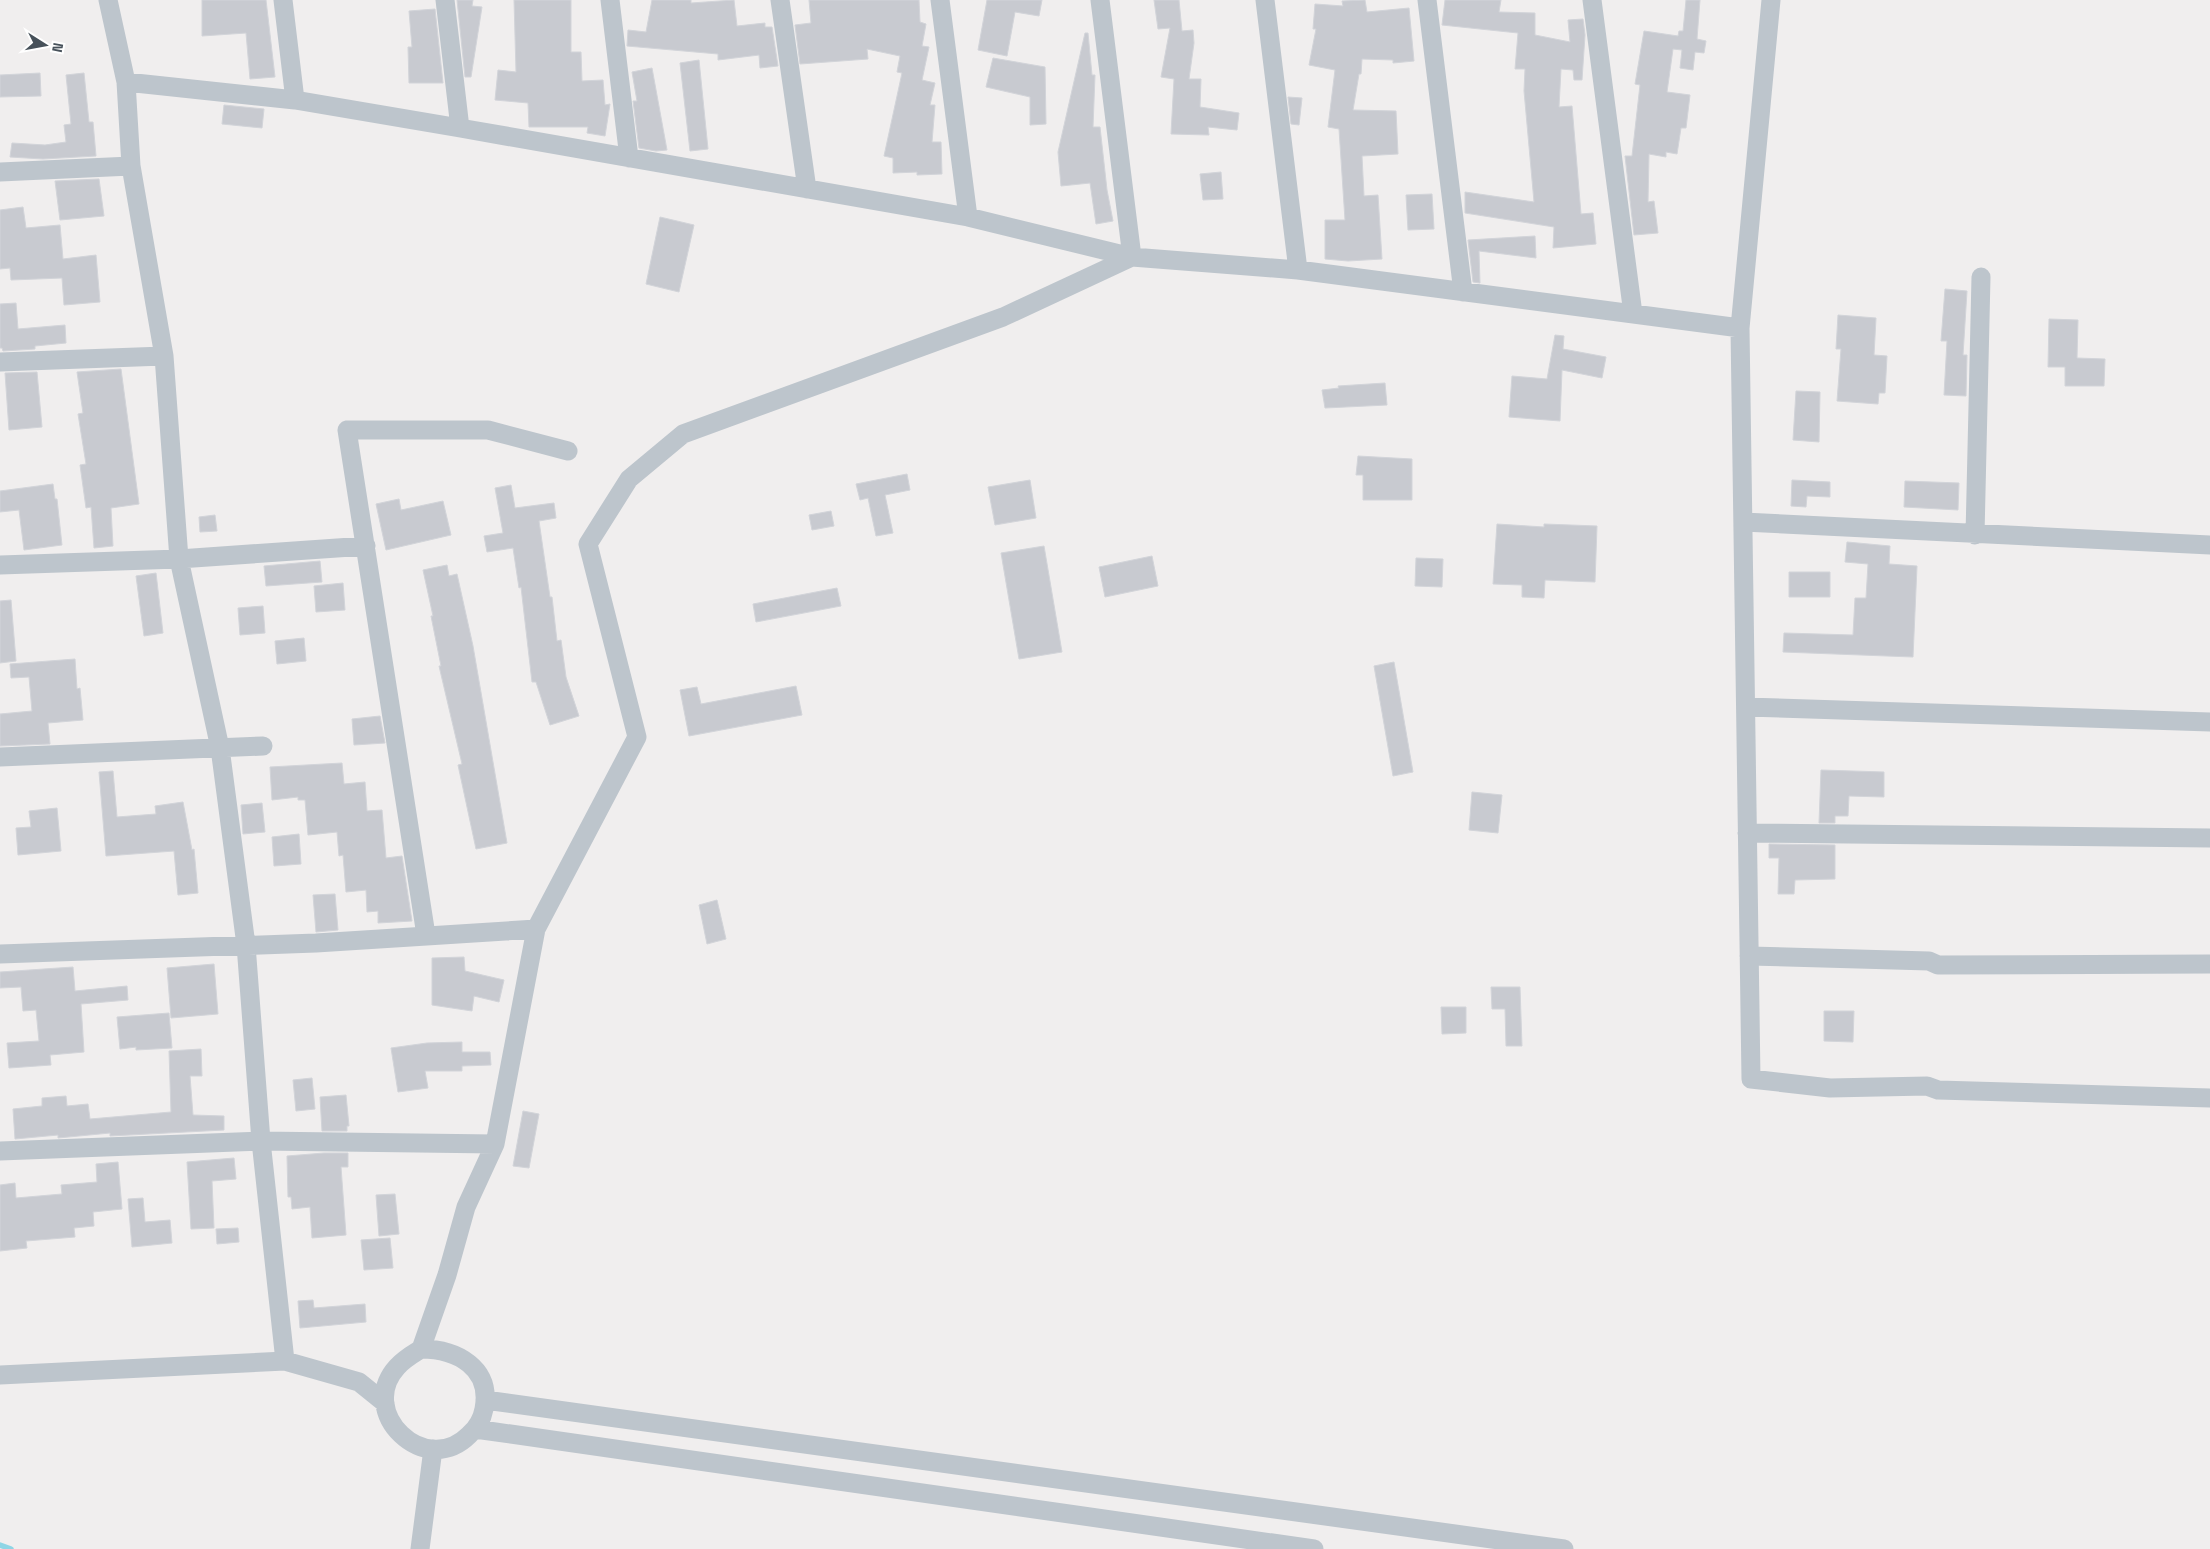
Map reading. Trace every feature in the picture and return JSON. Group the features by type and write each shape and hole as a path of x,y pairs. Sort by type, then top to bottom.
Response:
{"street":[{"path":"108,0 126,82 131,166 164,356 180,559 220,748 246,945 261,1141 285,1361"},
{"path":"283,0 295,100"},
{"path":"445,0 460,128"},
{"path":"610,0 629,158"},
{"path":"780,0 807,189"},
{"path":"940,0 968,218"},
{"path":"1100,0 1132,257"},
{"path":"1264,0 1298,270"},
{"path":"1427,0 1463,292"},
{"path":"1592,0 1633,314"},
{"path":"1771,0 1740,328 1751,1079 1830,1088 1927,1086 1938,1090 2210,1098"},
{"path":"126,82 295,100 460,128 968,218 1132,257 1298,270 1740,328"},
{"path":"0,172 131,166"},
{"path":"421,1349 448,1275 466,1207 495,1144 536,929 637,737 588,544 630,479 682,434 1003,317 1132,257"},
{"path":"1974,535 1981,277"},
{"path":"0,362 164,356"},
{"path":"426,935 347,430 488,430 568,451"},
{"path":"1743,522 1974,535 2210,545"},
{"path":"0,565 180,559 366,546"},
{"path":"1746,707 2210,722"},
{"path":"0,757 263,746"},
{"path":"1747,833 2210,838"},
{"path":"0,954 316,943 536,929"},
{"path":"1749,956 1929,961 1938,965 2210,964"},
{"path":"0,1151 261,1141 495,1144"},
{"path":"421,1349 439,1349 461,1356 477,1371 484,1390 485,1400 482,1416 475,1429 464,1440 449,1447 433,1449 419,1447 406,1440 396,1430 388,1417 385,1403 386,1389 393,1372 407,1358 421,1349"},
{"path":"0,1375 285,1361 359,1382 385,1403"},
{"path":"485,1400 1564,1549"},
{"path":"475,1429 1314,1549"},
{"path":"420,1549 433,1449"}],"building":[{"path":"202,0 266,0 275,77 250,79 246,33 202,36"},
{"path":"457,0 473,0 472,6 482,7 471,77 465,77"},
{"path":"514,0 571,0 571,52 581,52 582,81 603,80 605,105 610,104 605,136 587,133 588,127 529,127 528,103 495,100 498,70 516,72"},
{"path":"652,0 691,0 691,3 734,0 737,26 765,23 765,27 772,27 778,66 760,68 759,55 718,60 718,54 627,46 628,30 646,32"},
{"path":"809,0 919,0 920,22 926,24 922,46 929,47 922,80 935,83 930,105 935,105 932,142 941,142 942,174 917,175 917,172 893,173 893,158 884,156 902,73 897,72 900,56 867,49 868,59 800,64 795,25 811,23"},
{"path":"987,0 1042,0 1039,16 1015,12 1007,56 978,50"},
{"path":"1154,0 1179,0 1182,31 1193,30 1194,43 1189,79 1201,79 1200,107 1239,113 1237,130 1208,127 1209,135 1171,134 1174,79 1161,77 1170,28 1158,29"},
{"path":"1365,0 1367,12 1409,8 1414,61 1393,63 1393,60 1362,59 1361,74 1359,74 1353,110 1396,111 1398,154 1362,156 1364,196 1378,195 1382,259 1348,261 1325,259 1325,220 1345,220 1339,129 1328,127 1335,70 1309,65 1316,29 1313,29 1315,4 1343,6 1342,1"},
{"path":"1445,0 1501,0 1499,12 1535,13 1535,35 1570,42 1568,20 1583,19 1585,35 1582,80 1574,80 1573,70 1561,69 1559,107 1572,106 1581,214 1593,213 1596,244 1553,248 1554,227 1465,213 1465,192 1534,202 1524,91 1525,69 1515,69 1518,33 1442,25"},
{"path":"1686,0 1700,0 1697,39 1706,41 1704,53 1695,52 1693,70 1680,68 1682,50 1673,49 1667,92 1690,95 1686,128 1681,128 1677,154 1666,152 1666,157 1649,154 1648,202 1654,201 1658,233 1634,235 1625,156 1632,156 1640,85 1635,84 1644,31 1678,36 1679,31 1683,31"},
{"path":"435,9 443,83 409,83 408,47 412,47 409,11"},
{"path":"1085,33 1088,33 1092,75 1095,75 1093,127 1100,127 1107,190 1113,221 1096,224 1090,183 1061,186 1058,152"},
{"path":"993,58 1045,67 1046,124 1030,125 1030,97 986,87"},
{"path":"699,60 708,149 690,151 680,63"},
{"path":"652,68 667,150 656,151 639,148 633,101 637,101 632,72"},
{"path":"40,73 41,96 0,97 0,75"},
{"path":"84,73 89,122 93,122 96,156 43,159 10,157 12,143 45,145 66,142 64,125 71,124 66,75"},
{"path":"1288,97 1302,98 1299,125 1291,124"},
{"path":"224,105 264,109 262,128 222,124"},
{"path":"1221,172 1223,199 1203,200 1200,174"},
{"path":"99,179 104,216 60,220 55,181"},
{"path":"1432,194 1434,229 1408,230 1406,195"},
{"path":"23,207 26,228 60,225 63,259 96,255 100,302 64,305 62,278 11,280 10,268 0,269 0,210"},
{"path":"660,217 694,225 679,292 646,284"},
{"path":"1535,236 1536,258 1479,251 1480,283 1473,282 1468,240"},
{"path":"1945,289 1967,291 1963,355 1967,355 1966,396 1944,395 1947,341 1941,341"},
{"path":"16,303 18,329 65,325 66,343 35,346 35,349 3,351 0,348 0,304"},
{"path":"1838,315 1876,318 1874,355 1887,356 1885,393 1879,393 1878,404 1837,401 1841,349 1836,349"},
{"path":"2049,319 2078,320 2077,358 2105,359 2104,386 2065,386 2065,367 2048,367"},
{"path":"1555,335 1564,336 1563,349 1606,357 1602,378 1562,370 1560,421 1509,417 1512,376 1547,379"},
{"path":"121,369 139,504 111,508 113,546 94,548 91,507 86,508 80,465 86,464 78,414 83,413 77,372"},
{"path":"37,372 42,427 9,430 5,373"},
{"path":"1385,383 1387,405 1325,408 1322,390 1339,388 1338,386"},
{"path":"1796,391 1820,392 1819,442 1793,440"},
{"path":"1358,456 1412,459 1412,500 1363,500 1363,475 1356,475"},
{"path":"907,474 910,490 885,495 893,533 876,536 868,498 860,500 856,484"},
{"path":"1030,480 1036,518 995,525 988,487"},
{"path":"1792,480 1830,482 1830,497 1807,496 1806,507 1791,506"},
{"path":"1905,481 1959,483 1958,510 1904,507"},
{"path":"53,484 55,499 57,499 62,545 24,550 19,510 0,512 0,491"},
{"path":"511,485 515,508 554,503 556,518 539,521 550,597 552,597 557,641 561,640 566,677 579,716 550,725 536,682 532,682 521,587 519,588 513,548 487,552 484,536 503,533 495,488"},
{"path":"399,499 401,510 443,501 451,535 386,550 376,504"},
{"path":"831,511 834,526 812,530 809,515"},
{"path":"215,515 217,531 200,532 199,517"},
{"path":"1497,524 1544,527 1544,524 1597,526 1595,582 1545,580 1544,598 1522,597 1522,585 1493,584"},
{"path":"1847,542 1890,546 1889,564 1917,566 1913,657 1783,652 1784,633 1853,635 1855,598 1866,598 1868,564 1845,562"},
{"path":"1044,546 1062,652 1019,659 1001,553"},
{"path":"1152,556 1158,586 1105,597 1099,567"},
{"path":"1416,558 1443,559 1442,587 1415,586"},
{"path":"320,561 322,582 266,586 264,566"},
{"path":"447,565 449,576 457,574 473,646 507,843 476,849 458,765 462,764 439,666 441,666 431,616 433,616 423,570"},
{"path":"1789,572 1830,572 1830,597 1789,597"},
{"path":"156,573 163,633 144,636 136,576"},
{"path":"343,583 345,610 316,612 314,586"},
{"path":"837,588 841,606 756,622 753,604"},
{"path":"11,600 16,661 0,663 0,601"},
{"path":"263,606 265,633 240,635 238,608"},
{"path":"304,638 306,661 277,664 275,641"},
{"path":"75,659 77,689 80,688 83,720 48,723 50,744 0,746 0,714 32,711 29,677 11,678 10,664"},
{"path":"1394,662 1413,772 1393,776 1374,666"},
{"path":"796,686 802,715 689,736 680,690 697,687 701,704"},
{"path":"380,716 385,743 354,745 352,719"},
{"path":"342,763 344,784 365,782 367,811 382,810 386,858 402,856 412,921 378,923 378,911 367,912 366,890 346,892 343,855 339,856 337,832 308,835 305,800 298,800 298,797 272,800 270,767"},
{"path":"1821,770 1884,772 1884,797 1849,796 1848,816 1835,816 1835,823 1819,823"},
{"path":"113,771 117,817 156,814 155,806 183,802 192,850 194,849 198,893 178,895 174,851 106,856 99,772"},
{"path":"1472,792 1502,795 1498,833 1469,830"},
{"path":"262,803 265,832 243,834 241,805"},
{"path":"57,808 61,851 18,855 16,828 31,827 29,811"},
{"path":"299,834 301,864 274,866 272,837"},
{"path":"1769,844 1835,845 1835,879 1795,880 1794,894 1778,894 1779,858 1769,858"},
{"path":"335,894 338,930 316,932 313,895"},
{"path":"717,900 726,939 707,944 699,905"},
{"path":"464,957 465,971 504,980 499,1002 474,996 472,1011 432,1005 432,958"},
{"path":"214,964 218,1014 171,1018 167,968"},
{"path":"73,967 75,991 127,986 128,1000 81,1004 84,1052 50,1055 51,1065 9,1068 7,1043 39,1041 36,1010 23,1011 21,987 0,988 0,972"},
{"path":"1491,987 1520,987 1522,1046 1506,1046 1505,1009 1492,1009"},
{"path":"1441,1007 1466,1007 1466,1033 1442,1034"},
{"path":"1824,1011 1854,1011 1853,1042 1824,1041"},
{"path":"169,1013 172,1048 136,1050 136,1047 120,1049 117,1017"},
{"path":"462,1042 462,1052 490,1052 491,1065 462,1066 462,1071 425,1071 428,1088 398,1092 391,1048 427,1043"},
{"path":"201,1049 202,1076 190,1076 193,1115 224,1116 224,1130 110,1136 110,1133 58,1138 58,1135 15,1139 13,1109 42,1106 42,1098 66,1096 67,1106 88,1104 90,1119 171,1112 169,1051"},
{"path":"312,1078 315,1109 296,1111 293,1080"},
{"path":"346,1095 349,1126 347,1126 347,1131 322,1131 320,1097"},
{"path":"523,1111 539,1114 529,1168 513,1166"},
{"path":"348,1153 348,1167 341,1167 346,1235 312,1238 310,1207 292,1209 291,1197 288,1197 287,1156"},
{"path":"234,1158 236,1179 212,1181 214,1228 191,1229 187,1162"},
{"path":"118,1162 122,1209 93,1212 94,1226 74,1228 75,1237 26,1241 27,1248 0,1251 0,1185 15,1183 16,1198 62,1194 61,1185 97,1182 96,1164"},
{"path":"395,1194 399,1234 379,1236 376,1195"},
{"path":"143,1198 145,1222 170,1220 172,1243 132,1247 128,1199"},
{"path":"238,1228 239,1242 217,1244 216,1229"},
{"path":"390,1238 393,1268 364,1270 361,1240"},
{"path":"313,1300 314,1308 365,1304 366,1322 300,1328 298,1301"}],"waterway":[{"path":"0,1545 11,1549"}]}
